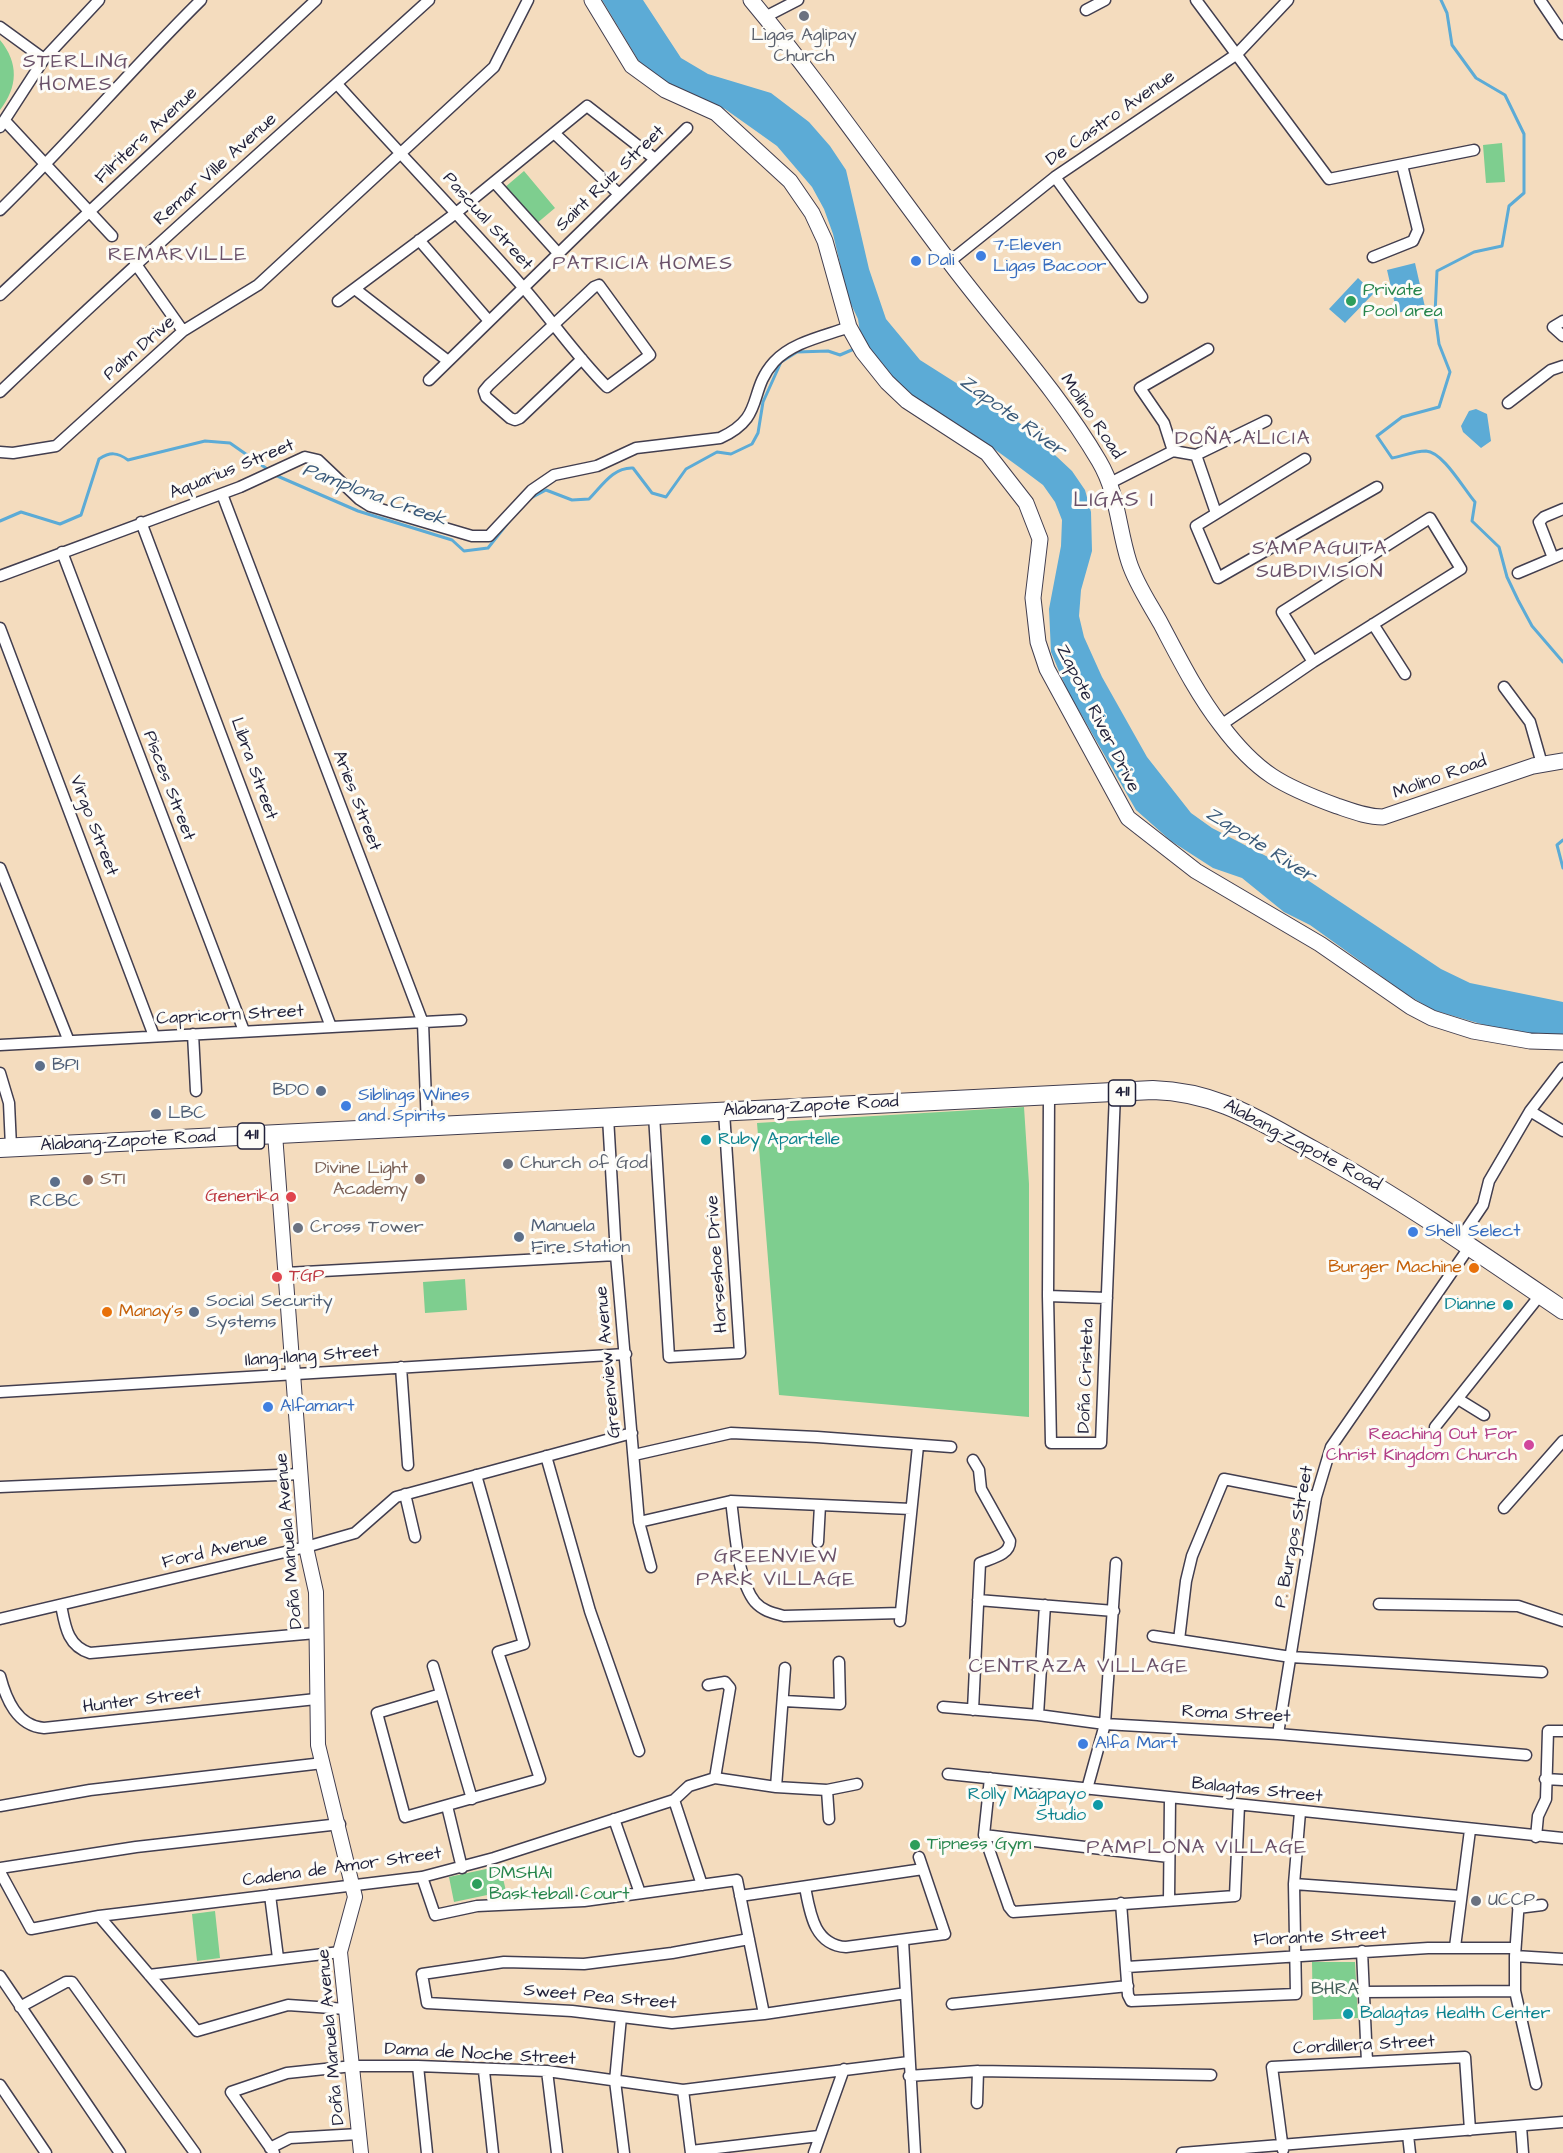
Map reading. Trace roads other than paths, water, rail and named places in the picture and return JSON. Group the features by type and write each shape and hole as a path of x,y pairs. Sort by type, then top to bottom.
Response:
{"highway":[{"name":"Alabang-Zapote Road","path":"6,1148 608,1117 1182,1091 1205,1096 1241,1109 1388,1192 1563,1310"}],"main road":[{"name":"Zapote River Drive","path":"592,0 616,43 643,76 665,90 716,113 790,181 812,213 825,241 850,329 863,352 887,382 908,401 987,453 1026,503 1040,539 1033,598 1038,642 1047,669 1128,818 1196,871 1320,944 1411,1007 1441,1021 1473,1031 1530,1041 1563,1042"},
{"name":"Molino Road","path":"751,0 837,108 949,262 1038,374 1088,443 1110,483 1125,548 1137,580 1184,667 1221,725 1256,764 1274,779 1314,798 1374,817 1393,815 1468,787 1542,764 1563,761"}],"street":[{"path":"99,0 44,58 3,124 46,165 112,236"},
{"path":"0,210 46,165 156,44 201,0"},
{"name":"Filriters Avenue","path":"0,295 316,0"},
{"name":"Remar Ville Avenue","path":"0,392 135,264 429,0"},
{"path":"765,16 798,0"},
{"path":"1086,10 1105,0"},
{"path":"1196,0 1329,179 1474,150"},
{"name":"De Castro Avenue","path":"949,262 1055,177 1237,54 1288,0"},
{"path":"1540,0 1563,34"},
{"name":"Palm Drive","path":"0,452 13,453 56,446 183,331 258,285 494,67 528,1"},
{"path":"0,27 44,58"},
{"name":"Pascual Street","path":"337,84 523,287 553,324 582,359 607,387 650,355 599,285 553,324"},
{"path":"338,301 456,213 587,106 655,159"},
{"name":"Saint Ruiz Street","path":"429,380 687,128"},
{"path":"554,133 619,194"},
{"path":"1374,257 1413,241 1419,230 1401,165"},
{"path":"1055,177 1142,297"},
{"path":"495,182 558,254"},
{"path":"419,240 489,321"},
{"path":"135,264 183,331"},
{"path":"355,289 448,361"},
{"path":"1563,321 1553,327 1563,336"},
{"path":"553,324 484,391 486,397 515,420 520,418 582,359"},
{"name":"Aquarius Street","path":"0,576 141,522 222,494 312,457 318,459 359,499 370,506 471,536 489,536 499,529 532,490 554,476 597,466 636,448 720,438 732,432 751,415 763,375 775,360 797,346 850,329"},
{"path":"1173,451 1164,423 1140,388 1208,349"},
{"path":"1508,403 1551,370 1563,366"},
{"path":"1110,483 1173,451 1196,455 1266,421"},
{"path":"1196,455 1216,513"},
{"path":"1305,459 1196,526 1218,578 1377,487"},
{"name":"Aries Street","path":"222,494 423,1023 428,1127"},
{"path":"1518,573 1558,556 1539,522 1544,517 1563,509"},
{"path":"1221,725 1313,662 1461,569 1430,518 1282,612 1313,662"},
{"name":"Libra Street","path":"141,522 331,1027"},
{"name":"Pisces Street","path":"62,552 244,1031"},
{"path":"1373,624 1405,674"},
{"name":"Virgo Street","path":"0,628 154,1036"},
{"path":"1504,687 1530,722 1542,764"},
{"path":"0,868 68,1039"},
{"name":"Capricorn Street","path":"0,1045 68,1039 461,1020"},
{"path":"192,1034 196,1090"},
{"name":"P. Burgos Street","path":"1278,1734 1316,1497 1330,1446 1465,1243 1483,1205 1489,1181 1530,1111 1563,1068"},
{"path":"0,1073 9,1103 6,1148"},
{"name":"Doña Cristeta","path":"1049,1096 1048,1296 1051,1443 1101,1443 1115,1093"},
{"path":"1530,1111 1563,1131"},
{"name":"Horseshoe Drive","path":"654,1115 669,1357 740,1353 724,1112"},
{"name":"Greenview Avenue","path":"608,1117 616,1255 639,1522 651,1567"},
{"name":"Doña Manuela Avenue","path":"275,1134 295,1376 306,1547 316,1592 316,1731 356,1897 340,1952 361,2153"},
{"path":"286,1273 616,1255"},
{"path":"1435,1427 1540,1294"},
{"path":"1048,1296 1107,1298"},
{"name":"Ilang-Ilang Street","path":"0,1392 295,1376 401,1367 626,1354"},
{"path":"401,1367 408,1465"},
{"path":"1458,1399 1484,1415"},
{"name":"Ford Avenue","path":"0,1619 306,1547 355,1533 363,1528 388,1502 405,1494 632,1433"},
{"path":"634,1455 731,1433 951,1447"},
{"path":"1504,1509 1563,1441"},
{"path":"731,1501 745,1581 754,1601 768,1612 784,1616 900,1617 918,1446"},
{"path":"546,1456 590,1611 639,1751"},
{"path":"973,1460 979,1470 981,1489 1010,1541 1010,1547 1006,1553 980,1563 973,1710"},
{"path":"0,1487 301,1474"},
{"path":"441,1694 377,1713 405,1816 540,1779 498,1652 524,1644 476,1475"},
{"path":"1179,1640 1186,1581 1192,1556 1224,1479 1316,1497"},
{"path":"405,1494 415,1537"},
{"path":"639,1522 731,1501 911,1509"},
{"path":"818,1542 820,1505"},
{"path":"1087,1789 1106,1724 1116,1563"},
{"path":"978,1600 1114,1611"},
{"path":"1379,1604 1518,1606 1563,1621"},
{"path":"61,1605 68,1635 76,1646 90,1653 316,1633"},
{"path":"1038,1715 1045,1605"},
{"path":"1153,1636 1291,1657 1542,1672"},
{"path":"784,1701 840,1704 839,1662"},
{"path":"433,1666 472,1799"},
{"path":"776,1787 785,1668"},
{"name":"Hunter Street","path":"0,1676 12,1708 19,1717 36,1727 58,1728 316,1699"},
{"path":"708,1685 725,1682 730,1688 715,1778 776,1787 827,1790 857,1784"},
{"name":"Roma Street","path":"943,1707 1038,1715 1106,1724 1278,1734 1526,1755"},
{"path":"1536,1837 1538,1816 1546,1799 1548,1731 1563,1731"},
{"path":"0,1806 90,1790 323,1763"},
{"name":"Balagtas Street","path":"948,1774 1536,1837 1563,1838"},
{"name":"Cadena de Amor Street","path":"0,1870 31,1929 99,1916 422,1877 462,1868 674,1800 689,1786 715,1778"},
{"path":"990,1778 984,1835 1008,1907 1013,1912 1235,1896 1239,1805"},
{"path":"1545,1779 1563,1780"},
{"path":"827,1790 829,1819"},
{"path":"1169,1900 1170,1798"},
{"path":"674,1800 702,1885"},
{"path":"447,1806 462,1868"},
{"path":"1121,1903 1131,2001 1296,1994 1294,1884 1300,1812"},
{"path":"614,1819 640,1893"},
{"path":"0,1870 136,1847 339,1824"},
{"path":"1455,1947 1470,1830"},
{"path":"984,1835 1169,1857"},
{"path":"805,1887 819,1933 836,1947 945,1934 919,1857"},
{"path":"740,1896 923,1869"},
{"path":"422,1877 435,1915 477,1906 584,1901 737,1880 764,2014"},
{"path":"1294,1884 1461,1896"},
{"path":"270,1895 278,1958"},
{"path":"1536,2084 1515,1990 1515,1952 1519,1904 1542,1905"},
{"path":"99,1916 197,2031 288,2005 346,2009"},
{"name":"Sweet Pea Street","path":"749,1940 584,1964 504,1962 422,1974 427,2003 527,2007 672,2023 764,2014 906,1993"},
{"path":"903,1940 915,2153"},
{"name":"Florante Street","path":"1127,1966 1455,1947 1563,1959"},
{"path":"149,1975 340,1952"},
{"path":"1362,1952 1367,2062"},
{"path":"0,1976 120,2153"},
{"path":"20,2007 66,1982 74,1984 195,2153"},
{"path":"952,2004 1128,1986"},
{"path":"1363,1992 1515,1990"},
{"path":"621,2017 615,2081 624,2153"},
{"name":"Cordillera Street","path":"1283,2149 1272,2067 1465,2057 1470,2130"},
{"name":"Dama de Noche Street","path":"272,2150 231,2092 287,2073 353,2066 547,2071 683,2090 909,2062"},
{"path":"418,2066 427,2153"},
{"path":"814,2153 844,2069"},
{"path":"484,2071 493,2153"},
{"path":"547,2071 557,2153"},
{"path":"909,2076 978,2071 1211,2075"},
{"path":"977,2103 978,2071"},
{"path":"0,2085 46,2153"},
{"path":"683,2090 691,2152 819,2136"},
{"path":"1182,2153 1283,2149 1349,2140 1563,2122"},
{"path":"1521,2126 1523,2153"},
{"path":"272,2150 290,2138 358,2134"},
{"path":"1408,2135 1410,2153"},
{"path":"1349,2140 1350,2153"}],"water":[{"path":"602,0 643,0 681,58 708,74 771,93 809,122 830,146 846,170 869,269 886,319 920,360 1024,426 1072,471 1085,490 1091,512 1092,551 1081,590 1079,616 1084,637 1102,677 1147,757 1191,813 1212,828 1291,869 1441,969 1470,983 1563,1002 1563,1036 1505,1031 1433,1010 1406,994 1310,925 1284,912 1242,878 1213,868 1171,841 1136,810 1066,688 1051,652 1049,609 1061,546 1062,520 1055,502 1043,485 986,443 920,402 891,379 862,345 858,319 848,298 833,234 824,209 812,187 777,146 725,109 665,84 640,63"},
{"path":"1415,263 1425,307 1397,313 1387,270"},
{"name":"Private Pool area","path":"1358,278 1374,293 1345,323 1329,309"},
{"path":"1476,409 1487,414 1491,441 1481,448 1463,432 1461,426 1469,411"}],"waterway":[{"path":"1441,0 1447,13 1452,45 1476,78 1505,95 1524,134 1524,193 1509,206 1502,246 1474,252 1437,271 1435,314 1439,344 1450,372 1439,407 1402,417 1377,436 1392,458 1426,451 1439,457 1446,464 1475,502 1472,521 1499,547 1507,577 1532,626 1563,662"},
{"name":"Pamplona Creek","path":"529,499 546,490 572,500 589,499 614,474 633,468 652,493 666,497 686,469 717,452 731,454 752,444 758,433 763,402 781,362 797,352 828,351 840,355 854,349"},
{"name":"Pamplona Creek","path":"0,521 21,512 60,524 81,515 99,459 110,454 117,454 128,460 205,441 230,443 270,471"},
{"name":"Pamplona Creek","path":"275,475 358,511 452,540 464,551 488,548 511,519"},
{"path":"1563,840 1557,845 1563,868"}],"place":[{"name":"Ligas Aglipay Church","path":"804,16"},
{"name":"7-Eleven Ligas Bacoor","path":"981,256"},
{"name":"Dali","path":"916,261"},
{"name":"Private Pool area","path":"1351,301"},
{"name":"BPI","path":"40,1066"},
{"name":"BDO","path":"321,1091"},
{"name":"Siblings Wines and Spirits","path":"346,1106"},
{"name":"LBC","path":"156,1114"},
{"name":"Ruby Apartelle","path":"706,1140"},
{"name":"Church of God","path":"508,1164"},
{"name":"Divine Light Academy","path":"420,1179"},
{"name":"STI","path":"88,1180"},
{"name":"RCBC","path":"55,1182"},
{"name":"Generika","path":"291,1197"},
{"name":"Cross Tower","path":"298,1228"},
{"name":"Shell Select","path":"1413,1232"},
{"name":"Manuela Fire Station","path":"519,1237"},
{"name":"Burger Machine","path":"1474,1268"},
{"name":"TGP","path":"277,1277"},
{"name":"Dianne","path":"1508,1305"},
{"name":"Manay's","path":"107,1312"},
{"name":"Social Security Systems","path":"194,1312"},
{"name":"Alfamart","path":"268,1407"},
{"name":"Reaching Out For Christ Kingdom Church","path":"1529,1445"},
{"name":"Alfa Mart","path":"1083,1744"},
{"name":"Rolly Magpayo Studio","path":"1098,1805"},
{"name":"Tipness Gym","path":"915,1845"},
{"name":"DMSHAI Baskteball Court","path":"477,1884"},
{"name":"UCCP","path":"1476,1901"},
{"name":"Balagtas Health Center","path":"1348,2014"}],"district":[{"name":"STERLING HOMES","path":"76,74"},
{"name":"REMARVILLE","path":"178,256"},
{"name":"PATRICIA HOMES","path":"643,265"},
{"name":"DOÑA ALICIA","path":"1243,440"},
{"name":"LIGAS I","path":"1114,502"},
{"name":"SAMPAGUITA SUBDIVISION","path":"1320,562"},
{"name":"GREENVIEW PARK VILLAGE","path":"776,1570"},
{"name":"CENTRAZA VILLAGE","path":"1079,1668"},
{"name":"PAMPLONA VILLAGE","path":"1197,1849"}],"water label":[{"name":"Zapote River","path":"1012,417"},
{"name":"Zapote River","path":"1260,846"}],"park label":[{"name":"BHRA","path":"1335,1990"}]}
